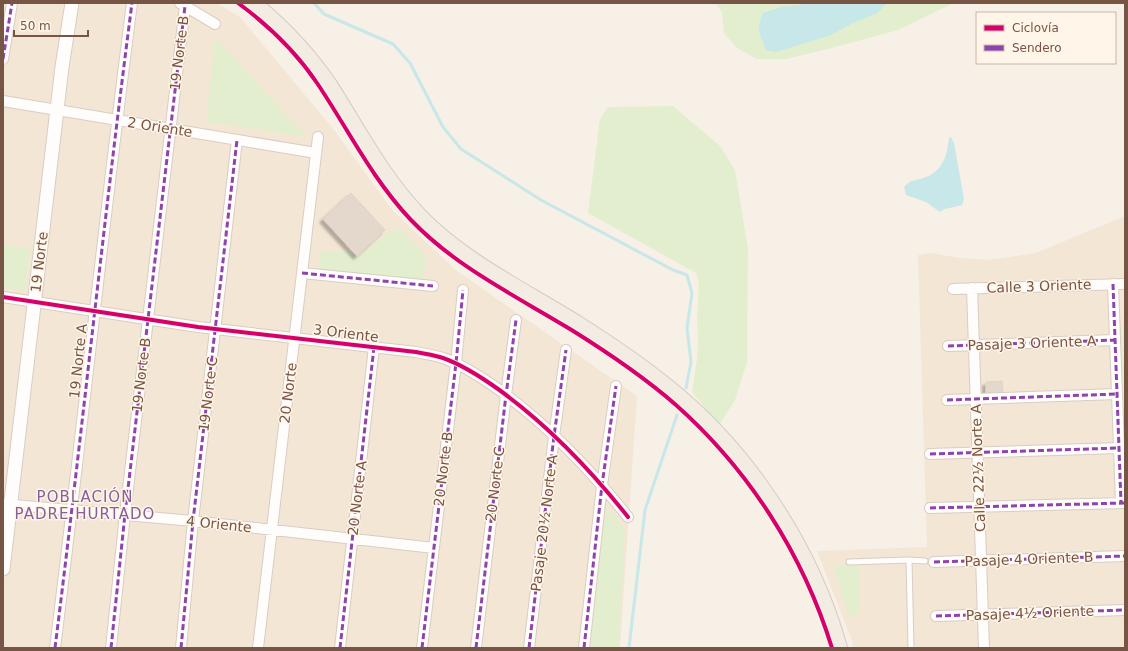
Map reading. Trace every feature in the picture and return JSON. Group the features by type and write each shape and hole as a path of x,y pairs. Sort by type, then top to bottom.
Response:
{"main road":[{"path":"253,3 287,33 312,62 391,184 405,201 432,228 455,248 472,260 577,324 634,362 679,397 702,418 734,453 781,518 807,563 820,592 839,648"}],"street":[{"path":"3,59 12,3"},
{"name":"19 Norte","path":"3,569 7,504 34,302 56,110 72,3"},
{"name":"19 Norte A","path":"55,648 116,120 132,3"},
{"path":"182,5 215,24"},
{"name":"19 Norte B","path":"111,648 124,514 170,129 182,5"},
{"name":"2 Oriente","path":"3,102 316,152"},
{"name":"20 Norte","path":"258,648 318,137"},
{"name":"19 Norte C","path":"181,648 193,521 237,140"},
{"path":"302,273 433,286"},
{"path":"930,508 1123,503 1119,448 1113,284"},
{"name":"Calle 3 Oriente","path":"953,289 1125,284"},
{"name":"Calle 22½ Norte A","path":"972,288 984,648"},
{"name":"20 Norte B","path":"422,648 456,363 463,290"},
{"name":"3 Oriente","path":"3,297 148,320 430,354 456,363 488,382 521,406 586,468 628,517"},
{"name":"20 Norte C","path":"476,648 516,320"},
{"name":"Pasaje 3 Oriente A","path":"948,346 1115,340"},
{"name":"20 Norte A","path":"340,648 374,347"},
{"name":"Pasaje 20½ Norte A","path":"529,648 554,436 566,350"},
{"path":"584,648 602,485 616,386"},
{"path":"947,400 1117,394"},
{"path":"930,454 1119,448"},
{"name":"4 Oriente","path":"7,504 193,521 434,548"},
{"name":"Pasaje 4 Oriente B","path":"929,561 1125,556"},
{"name":"Pasaje 4½ Oriente","path":"936,616 1125,610"}],"lane":[{"path":"850,562 909,560 929,561"},
{"path":"909,560 911,648"}],"shaded area":[{"path":"3,3 216,3 240,17 335,131 392,210 457,271 637,396 620,648 3,648"},
{"path":"1125,216 1125,648 854,648 817,551 927,547 918,255 931,253 960,258 989,260 1036,253"}],"green space":[{"path":"715,3 954,3 898,30 786,59 757,59 737,48 724,33 722,12"},
{"path":"215,37 306,136 206,122"},
{"path":"673,106 720,146 735,170 748,249 747,362 735,400 719,425 692,392 698,341 697,319 699,284 696,273 588,213 600,119 608,107"},
{"path":"395,229 402,230 426,256 422,284 318,270 320,251 348,252 357,258 381,238"},
{"path":"3,245 30,249 26,289 24,291 3,288"},
{"path":"1120,327 1125,327 1125,472"},
{"path":"605,505 625,528 619,648 590,648"},
{"path":"833,565 859,566 859,614 848,615"}],"water":[{"path":"815,3 887,3 876,14 853,23 829,36 776,52 766,50 759,32 759,24 763,13 781,7"},
{"path":"951,137 954,143 964,199 962,205 945,209 940,212 926,202 906,195 904,187 911,181 935,172 943,162 947,151 949,138"}],"building":[{"path":"351,193 385,230 357,256 323,219"},
{"path":"1002,381 1003,392 986,393 986,382"}],"waterway":[{"path":"314,3 324,14 393,44 410,63 443,127 461,149 541,200 673,270 687,275 692,293 687,328 691,362 686,388"},
{"path":"629,648 645,510 677,415"}],"marked path":[{"path":"3,59 12,3"},
{"path":"55,648 132,3"},
{"path":"111,648 125,514 185,6"},
{"path":"181,648 193,521 237,140"},
{"path":"302,273 433,286"},
{"path":"1113,284 1121,503"},
{"path":"422,648 456,363 463,290"},
{"path":"476,648 516,320"},
{"path":"948,346 1115,340"},
{"path":"340,648 374,347"},
{"path":"529,648 554,436 566,350"},
{"path":"584,648 602,485 616,386"},
{"path":"947,400 1117,394"},
{"path":"930,454 1119,448"},
{"path":"930,508 1124,503"},
{"path":"934,562 1125,556"},
{"path":"936,616 1125,610"}],"cycle path":[{"path":"238,3 271,30 291,50 309,72 384,188 411,220 428,237 466,266 598,346 651,384 676,405 727,457 750,486 789,547 806,580 820,613 832,648"},
{"path":"3,297 198,327 416,352 443,358 465,368 485,380 534,417 568,448 628,517"}],"district":[{"name":"POBLACIÓN PADRE HURTADO","path":"85,506"}]}
